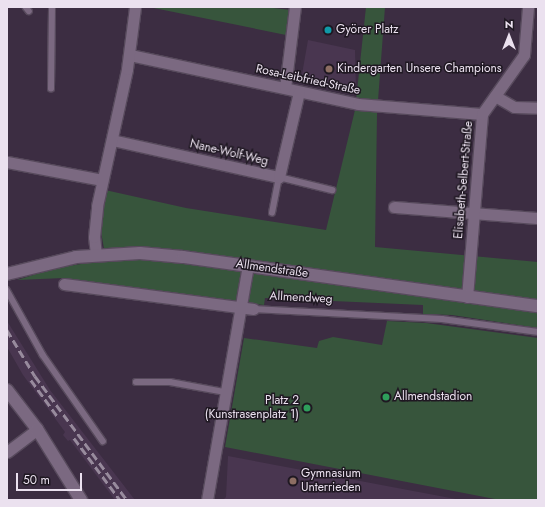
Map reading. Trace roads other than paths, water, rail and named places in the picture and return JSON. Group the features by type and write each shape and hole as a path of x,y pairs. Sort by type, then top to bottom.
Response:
{"main road":[{"name":"Allmendstraße","path":"7,274 52,262 96,255 162,255 538,306"},
{"path":"7,390 37,429 81,500"}],"street":[{"path":"96,255 95,222 102,180 130,56 135,7"},
{"path":"285,88 295,7"},
{"name":"Elisabeth-Selbert-Straße","path":"467,297 482,114 524,55 528,7"},
{"name":"Rosa-Leibfried-Straße","path":"130,56 369,106 482,114"},
{"name":"Nane-Wolf-Weg","path":"112,140 279,177 299,92"},
{"path":"495,96 514,107 538,108"},
{"path":"7,162 102,180"},
{"path":"394,207 538,218"},
{"path":"207,500 248,266"},
{"name":"Allmendweg","path":"64,284 240,309 253,309"},
{"path":"7,452 37,429"}],"lane":[{"path":"51,89 52,7"},
{"path":"272,213 279,177 332,190"},
{"path":"7,290 43,355 103,441"},
{"name":"Allmendweg","path":"253,309 442,319 538,332"},
{"path":"136,382 170,382 225,392"}],"railway":[{"path":"7,330 35,376 127,500"},
{"path":"31,380 58,417"},
{"path":"74,438 120,500"}],"place":[{"name":"Györer Platz","path":"328,30"},
{"name":"Kindergarten Unsere Champions","path":"329,69"},
{"name":"Allmendstadion","path":"386,397"},
{"name":"Platz 2 (Kunstrasenplatz 1)","path":"307,408"},
{"name":"Gymnasium Unterrieden","path":"293,481"}]}
